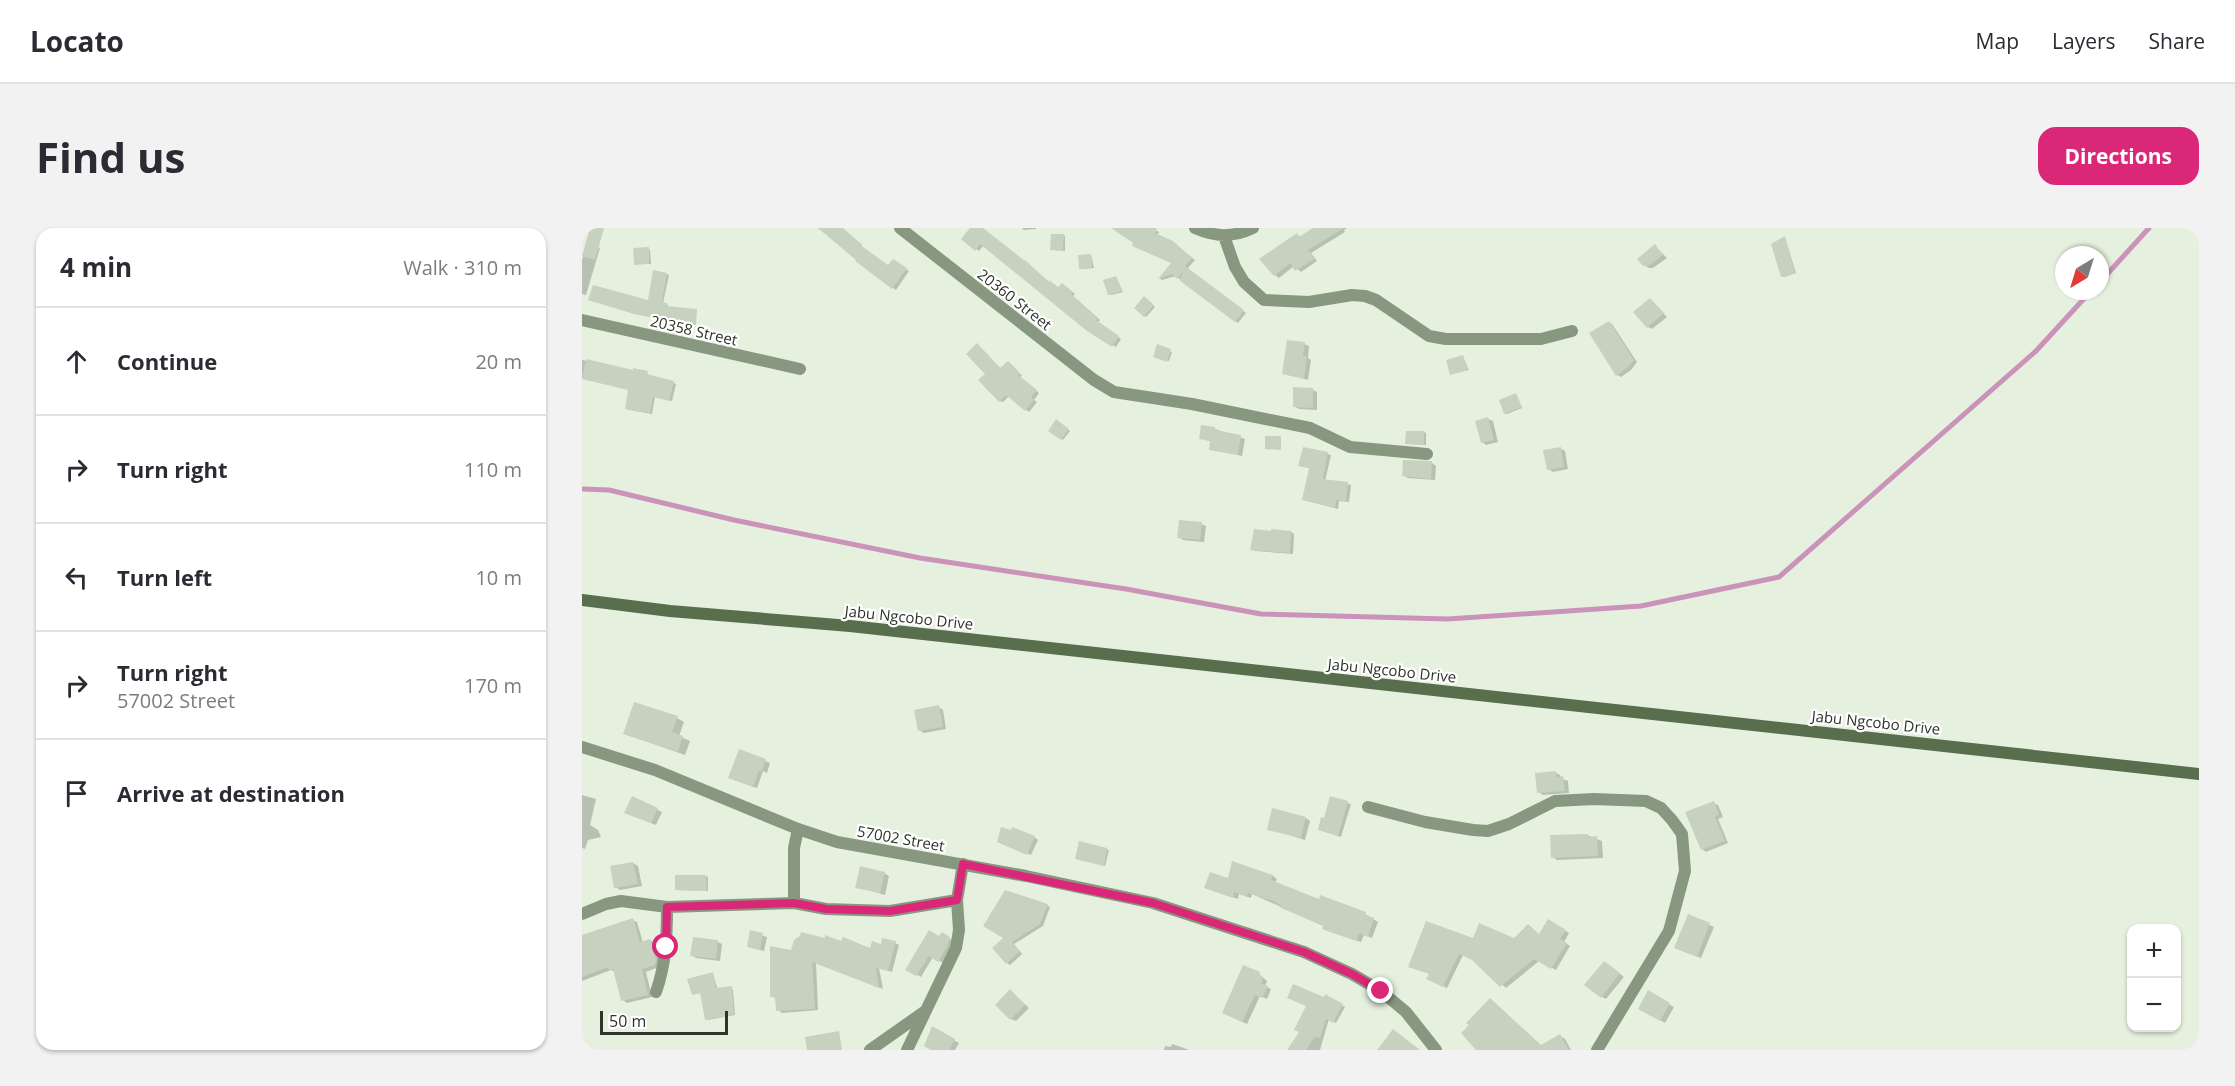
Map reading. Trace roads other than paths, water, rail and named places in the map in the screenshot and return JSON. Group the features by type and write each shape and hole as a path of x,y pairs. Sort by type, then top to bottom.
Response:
{"main road":[{"name":"Jabu Ngcobo Drive","path":"582,600 670,611 861,627 2199,774"}],"street":[{"name":"20360 Street","path":"900,228 1094,380 1114,392 1310,428 1350,447 1427,454"},
{"path":"1195,228 1205,233 1224,236 1241,234 1253,228"},
{"path":"1224,236 1235,267 1244,282 1264,300 1309,303 1352,295 1365,296 1377,300 1429,336 1446,339 1541,339 1572,331"},
{"name":"20358 Street","path":"582,321 800,369"},
{"name":"57002 Street","path":"582,747 655,770 798,829 837,842 963,864 1153,903 1304,952 1352,974 1381,991 1417,1023 1436,1050"},
{"path":"1368,807 1425,822 1488,831 1509,824 1555,801 1646,801 1661,808 1682,834 1685,871 1669,931 1596,1050"},
{"path":"794,903 794,848 798,829"},
{"path":"907,1050 956,948 959,930 957,900 963,864"},
{"path":"582,914 606,904 621,901 667,907 794,903 826,909 890,911 957,900"},
{"path":"656,992 663,973 667,907"},
{"path":"870,1050 925,1011"}],"waterway":[{"path":"2109,272 2149,228"},
{"path":"582,489 609,490 734,520 920,558 1126,589 1261,614 1448,619 1641,606 1779,577 2036,351 2083,300"}]}
